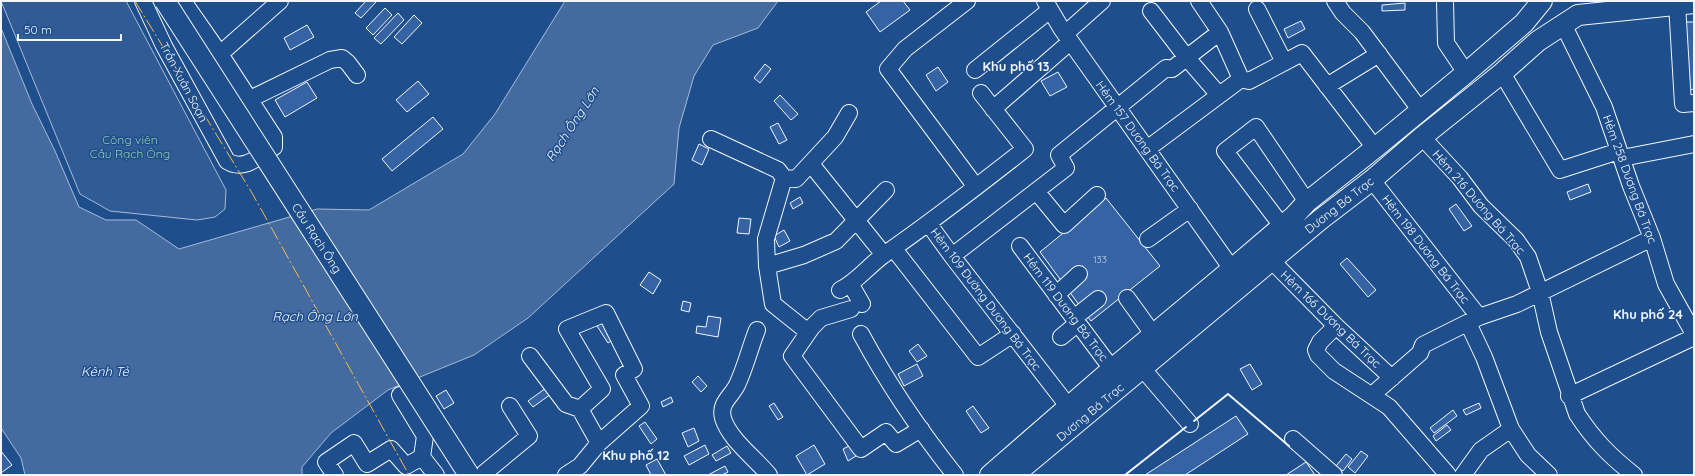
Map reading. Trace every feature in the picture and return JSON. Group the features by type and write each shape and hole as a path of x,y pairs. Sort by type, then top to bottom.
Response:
{"main road":[{"name":"Cầu Rạch Ông","path":"165,1 470,475"},
{"name":"Dương Bá Trạc","path":"990,475 1068,406 1232,269 1295,214 1466,73 1524,23 1542,1"},
{"path":"1550,1 1562,24"},
{"name":"Dương Bá Trạc","path":"1020,473 1271,260 1372,180 1422,137 1502,73 1538,41 1562,24 1578,15 1685,4"},
{"path":"1295,214 1306,232"}],"street":[{"name":"Trần Xuân Soạn","path":"143,1 164,46 227,161 232,165 240,166 247,164 274,147 274,137 250,100"},
{"path":"182,1 220,54 250,100 330,60 342,58 357,75"},
{"path":"220,54 280,1"},
{"path":"967,1 905,50 888,69 976,187"},
{"path":"993,109 1068,38 1102,1"},
{"path":"1199,1 1220,32 1241,79"},
{"path":"1335,1 1343,13 1362,32 1421,111"},
{"path":"1445,1 1446,43 1466,73"},
{"path":"1685,4 1688,104"},
{"path":"974,70 1048,5"},
{"name":"Hẻm 157 Dương Bá Trạc","path":"1048,5 1068,38 1232,269"},
{"path":"1257,9 1284,62"},
{"path":"1151,11 1187,58 1220,95"},
{"name":"Hẻm 258 Dương Bá Trạc","path":"1562,24 1604,107 1620,155 1652,238 1666,284 1694,336"},
{"path":"952,256 1066,168 1059,155 1166,68 1172,69 1220,32"},
{"path":"1241,79 1249,81 1302,53 1376,148"},
{"path":"1327,86 1378,54"},
{"path":"1502,73 1560,170 1620,155 1694,144"},
{"path":"1147,149 1241,79"},
{"path":"928,223 1025,149 981,93"},
{"path":"711,139 778,170 784,178 796,179 835,137 849,113"},
{"path":"1256,127 1295,214 1225,151 1256,127"},
{"name":"Hẻm 216 Dương Bá Trạc","path":"1422,137 1460,178 1481,206 1516,240 1528,257 1540,292 1549,332 1577,414 1598,443 1612,459 1634,475"},
{"path":"811,164 855,221 889,252 978,357 1013,334"},
{"path":"784,178 766,239 767,266 773,304 808,332 792,356 860,449 886,432 896,444 921,429"},
{"name":"Hẻm 198 Dương Bá Trạc","path":"1372,180 1474,320 1487,364 1510,429 1528,455 1549,475"},
{"path":"767,266 804,255 836,241 886,190"},
{"path":"1036,191 1064,225 1097,195"},
{"path":"1148,239 1190,209"},
{"name":"Hẻm 109 Đường Dương Bá Trạc","path":"808,332 821,318 856,307 845,287 928,223 1068,406"},
{"path":"1372,396 1420,353 1423,345 1474,320 1517,304 1652,238"},
{"name":"Hẻm 119 Dương Bá Trạc","path":"1020,246 1112,369"},
{"name":"Hẻm 166 Dương Bá Trạc","path":"1271,260 1336,326 1392,378"},
{"path":"1056,295 1079,274"},
{"path":"1127,298 1153,334"},
{"path":"1061,338 1098,299"},
{"path":"566,475 583,470 599,443 642,406 624,376 634,369 606,313 567,328 602,389 580,409"},
{"path":"1336,326 1320,342 1316,350 1318,355 1334,371 1389,407 1448,475"},
{"path":"757,330 737,386 724,402 722,410 723,419 735,438 769,475"},
{"path":"861,334 882,372 927,439 956,475"},
{"path":"1570,396 1694,336"},
{"path":"530,356 566,404 580,409 599,443"},
{"path":"1142,368 1190,424"},
{"path":"400,395 425,436 422,457 436,475"},
{"path":"482,475 499,469 529,436 510,406"},
{"path":"1462,475 1481,450 1510,429"},
{"path":"1293,439 1334,475"},
{"path":"331,469 354,443 367,464 391,449 406,466 422,457"}],"shaded area":[{"name":"Công viên Cầu Rạch Ông","path":"1,1 126,1 226,190 225,209 215,217 197,220 110,211 80,194"}],"water":[{"name":"Rạch Ông Lớn","path":"565,1 778,1 758,28 713,45 694,76 679,128 674,184 528,318 474,355 388,390 331,433 302,467 302,475 25,475 21,458 1,428 1,28 32,104 55,151 79,207 106,220 136,220 179,249 317,209 369,210 463,154 495,114"}],"building":[{"path":"366,1 377,1 361,18 355,13"},
{"path":"881,1 903,1 910,10 880,32 866,12"},
{"path":"1405,3 1405,10 1382,11 1382,5"},
{"path":"385,8 392,15 373,35 366,28"},
{"path":"398,13 404,20 381,44 374,38"},
{"path":"414,15 422,23 402,44 394,37"},
{"path":"1301,21 1305,29 1288,38 1284,29"},
{"path":"1685,22 1694,22 1694,89 1690,90"},
{"path":"307,25 314,37 290,50 284,38"},
{"path":"765,64 771,69 760,83 754,78"},
{"path":"938,67 948,82 936,91 926,75"},
{"path":"1058,72 1067,87 1050,96 1041,81"},
{"path":"418,81 429,94 407,112 396,100"},
{"path":"307,82 317,98 285,117 275,100"},
{"path":"780,95 798,114 791,120 774,101"},
{"path":"433,117 443,129 392,171 382,159"},
{"path":"778,123 787,140 779,144 770,127"},
{"path":"699,144 709,149 702,165 692,160"},
{"path":"1588,184 1591,192 1570,200 1567,192"},
{"path":"800,197 803,203 793,209 790,203"},
{"path":"1106,198 1160,266 1091,321 1040,252"},
{"path":"1456,204 1472,226 1464,231 1449,209"},
{"path":"739,218 751,219 749,234 737,233"},
{"path":"784,230 790,241 779,247 774,236"},
{"path":"1347,258 1376,290 1368,297 1340,264"},
{"path":"649,272 661,280 653,294 640,285"},
{"path":"683,301 691,303 689,312 681,310"},
{"path":"708,316 721,318 718,337 696,333 697,326 706,327"},
{"path":"604,321 615,338 608,343 597,326"},
{"path":"918,344 927,356 917,362 909,351"},
{"path":"917,364 923,376 904,386 898,374"},
{"path":"1250,364 1262,384 1252,390 1240,369"},
{"path":"698,376 707,386 701,392 692,382"},
{"path":"546,388 551,394 533,407 528,401"},
{"path":"446,390 454,403 444,409 436,396"},
{"path":"671,397 673,402 663,407 661,402"},
{"path":"774,403 783,417 778,420 769,406"},
{"path":"1479,403 1481,408 1466,415 1463,410"},
{"path":"973,406 989,428 981,433 966,411"},
{"path":"1453,410 1457,416 1434,433 1430,428"},
{"path":"1236,416 1248,434 1185,475 1145,475"},
{"path":"645,422 657,439 651,444 639,426"},
{"path":"1447,425 1451,430 1436,441 1433,436"},
{"path":"694,428 699,441 688,447 682,433"},
{"path":"705,445 709,454 689,465 684,456"},
{"path":"814,445 825,464 807,475 796,456"},
{"path":"851,445 856,456 848,461 843,449"},
{"path":"727,446 731,453 716,461 712,455"},
{"path":"1,451 12,465 1,473"},
{"path":"1361,451 1368,456 1355,473 1348,467"},
{"path":"1346,454 1352,459 1343,471 1336,466"},
{"path":"657,459 666,475 651,475 646,465"},
{"path":"1306,462 1315,475 1286,475"},
{"path":"725,466 728,472 722,475 708,475"}],"wall":[{"path":"1194,421 1228,394 1289,446"},
{"path":"1125,475 1186,427"}],"power":[{"path":"135,1 252,193 409,475"}],"district":[{"name":"Khu phố 13","path":"1016,66"},
{"name":"Khu phố 24","path":"1648,314"},
{"name":"Khu phố 12","path":"636,455"}],"water label":[{"name":"Kênh Tẻ","path":"105,371"}]}
